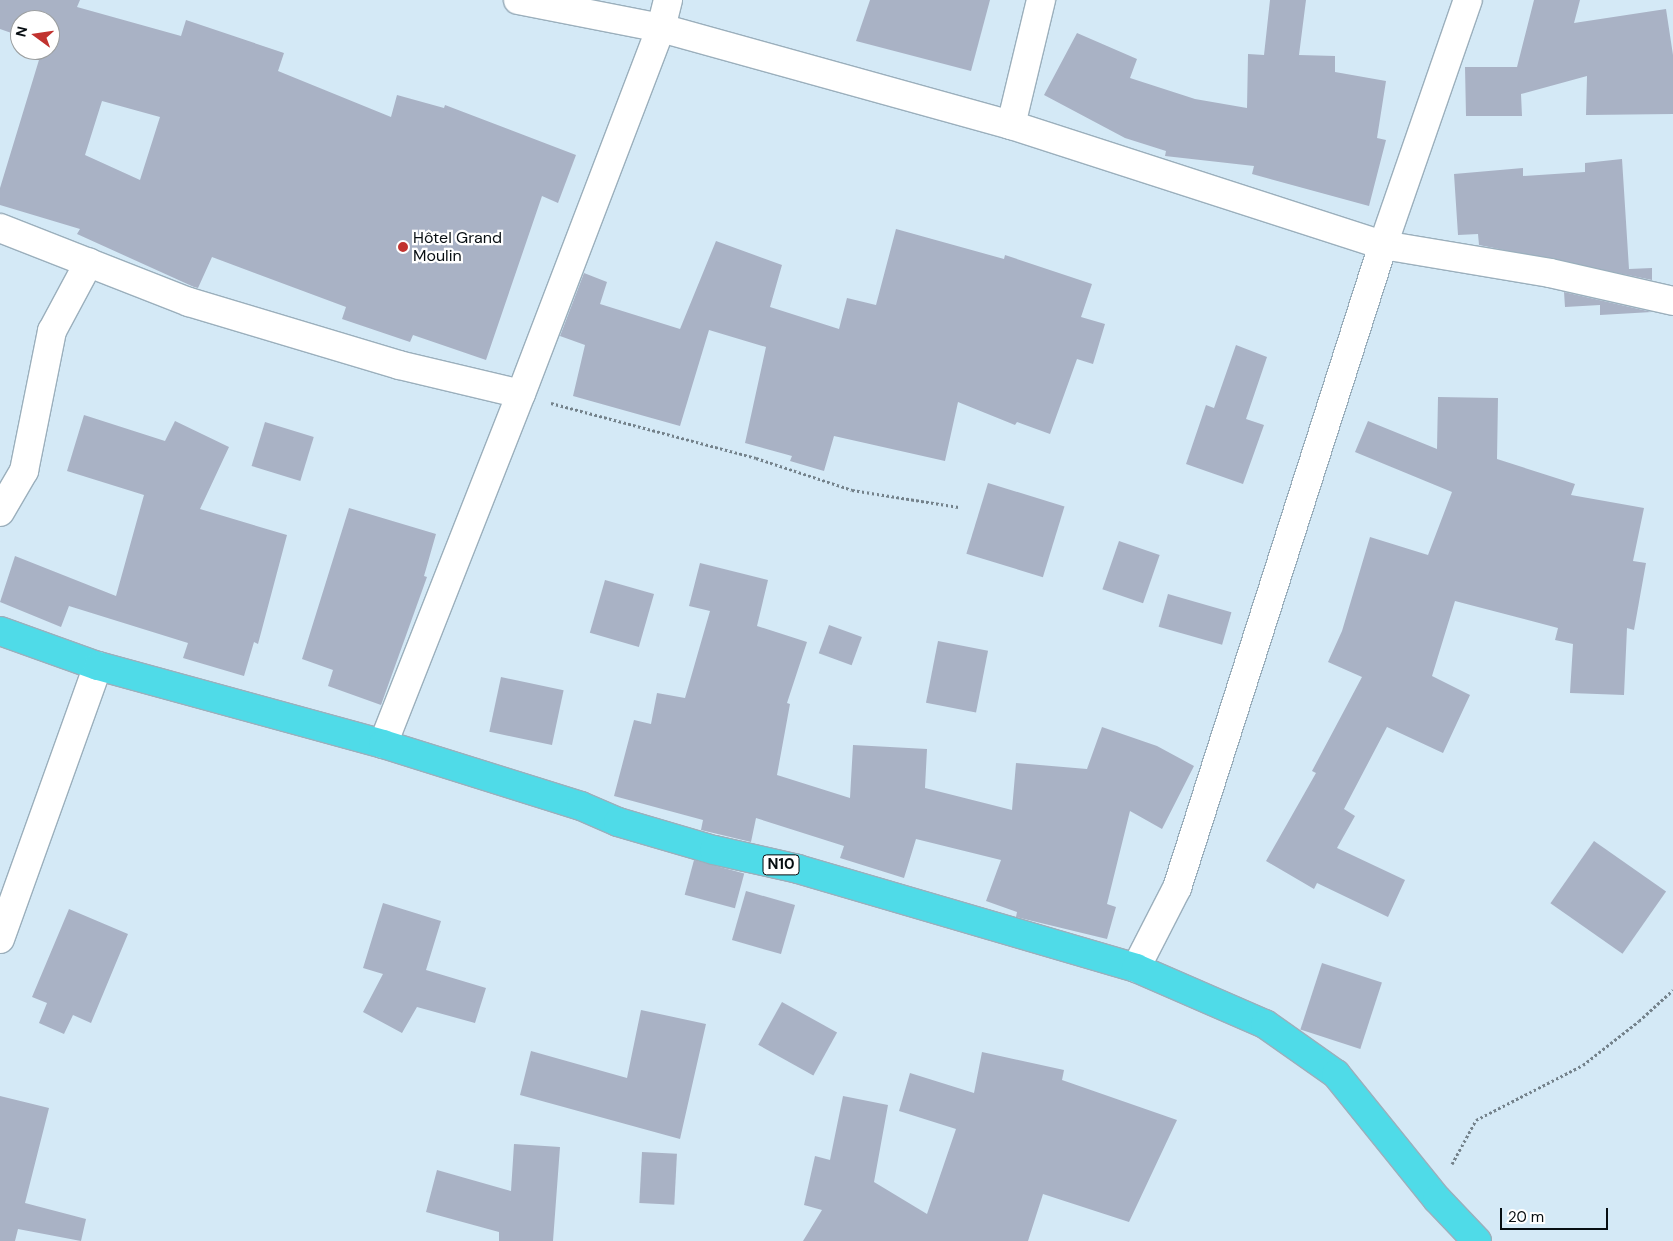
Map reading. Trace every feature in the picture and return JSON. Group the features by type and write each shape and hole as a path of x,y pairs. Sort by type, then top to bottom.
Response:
{"highway":[{"name":"N10","path":"0,631 98,666 382,744 581,806 618,822 714,850 798,869 1136,968 1265,1024 1336,1074 1437,1199 1477,1241"}],"street":[{"path":"518,0 661,28 1011,125 1383,245 1550,273 1673,302"},
{"path":"382,744 521,394 661,28 668,0"},
{"path":"1011,125 1041,0"},
{"path":"1136,968 1177,888 1383,245 1468,0"},
{"path":"0,228 189,302 399,365 521,394"},
{"path":"0,512 24,471 52,331 89,262"},
{"path":"0,939 98,666"}],"path":[{"path":"521,394 756,458 852,490 959,507"},
{"path":"1437,1199 1454,1158 1476,1120 1583,1065 1639,1021 1673,990"}],"building":[{"path":"0,0 80,0 77,7 181,36 186,20 284,53 278,71 391,117 397,95 444,108 445,105 576,155 558,203 542,196 486,360 413,335 410,342 342,319 346,307 212,257 198,288 194,287 77,234 80,229 0,205 0,188 39,60 60,60 60,10 10,10 10,32 0,29","holes":["102,101 160,117 140,180 85,155"]},
{"path":"870,0 990,0 971,71 856,41"},
{"path":"1270,0 1306,0 1299,55 1335,56 1335,72 1386,81 1377,138 1386,140 1369,206 1252,174 1254,166 1165,156 1166,151 1125,138 1044,95 1077,33 1137,59 1130,78 1195,99 1247,108 1248,54 1264,55"},
{"path":"1534,0 1580,0 1574,23 1666,9 1673,55 1673,114 1586,115 1587,76 1521,94 1522,116 1466,116 1465,67 1517,67"},
{"path":"1622,159 1629,269 1652,268 1652,280 1479,245 1478,234 1458,235 1454,174 1523,168 1523,176 1585,172 1585,163"},
{"path":"896,229 1004,259 1005,255 1092,284 1081,317 1105,324 1093,364 1077,359 1050,434 1017,422 1015,425 958,402 945,461 834,436 824,471 790,461 792,456 745,443 766,347 709,330 680,426 573,396 585,345 560,336 584,273 607,282 600,304 680,329 716,241 782,265 770,307 839,329 847,298 876,305"},
{"path":"1564,292 1652,312 1600,315 1600,305 1565,307"},
{"path":"1236,345 1267,357 1246,419 1264,425 1243,484 1186,464 1206,405 1214,408"},
{"path":"1438,397 1498,398 1497,459 1575,484 1571,495 1644,508 1633,561 1646,563 1634,630 1627,628 1624,695 1570,693 1573,644 1555,640 1558,628 1455,601 1432,676 1470,695 1443,753 1387,727 1344,809 1355,816 1337,848 1405,880 1388,917 1317,883 1314,889 1266,861 1316,773 1312,771 1362,677 1328,662 1342,631 1370,537 1428,555 1452,492 1355,452 1368,421 1437,449"},
{"path":"84,415 165,441 175,421 229,447 200,509 287,535 258,644 254,642 244,676 183,658 188,643 69,606 61,627 0,602 15,556 116,596 144,495 67,471"},
{"path":"265,422 314,437 300,481 252,466"},
{"path":"988,483 1065,506 1043,577 966,554"},
{"path":"349,508 436,534 424,576 427,577 381,705 328,686 333,670 302,659"},
{"path":"1119,541 1160,555 1143,603 1102,589"},
{"path":"700,563 768,580 757,626 807,642 787,703 790,704 777,775 850,798 853,745 927,749 925,788 1012,810 1016,763 1087,769 1102,727 1157,746 1194,766 1162,829 1130,811 1107,904 1116,907 1107,939 1016,917 1017,912 986,901 1001,860 916,839 904,878 840,858 844,846 756,818 751,842 701,830 703,820 614,796 634,720 651,724 657,693 685,698 710,611 689,606"},
{"path":"605,580 654,594 639,647 590,633"},
{"path":"1168,594 1231,612 1222,645 1159,627"},
{"path":"829,625 862,637 852,665 819,653"},
{"path":"938,641 988,651 976,713 926,703"},
{"path":"501,677 564,690 552,745 489,732"},
{"path":"1594,841 1666,891 1622,954 1550,903"},
{"path":"694,860 744,873 735,908 685,895"},
{"path":"746,891 795,905 781,954 732,940"},
{"path":"383,903 441,921 426,970 486,988 475,1023 417,1007 402,1033 363,1012 383,974 363,968"},
{"path":"69,909 128,934 91,1023 73,1015 64,1034 39,1023 47,1003 32,997"},
{"path":"1322,963 1382,982 1360,1049 1300,1030"},
{"path":"782,1002 837,1033 813,1075 758,1045"},
{"path":"641,1010 706,1024 680,1139 520,1095 531,1051 627,1078"},
{"path":"982,1052 1064,1070 1062,1080 1177,1120 1129,1222 1043,1194 1028,1241 803,1241 822,1210 804,1205 815,1156 830,1160 843,1096 888,1105 874,1182 927,1214 956,1129 899,1111 910,1073 974,1093"},
{"path":"0,1096 49,1108 25,1203 86,1219 81,1241 18,1229 15,1241 0,1241"},
{"path":"514,1144 560,1147 553,1241 499,1241 499,1232 426,1212 437,1170 511,1191"},
{"path":"642,1152 677,1154 674,1205 639,1203"}],"place":[{"name":"Hôtel Grand Moulin","path":"403,247"}]}
